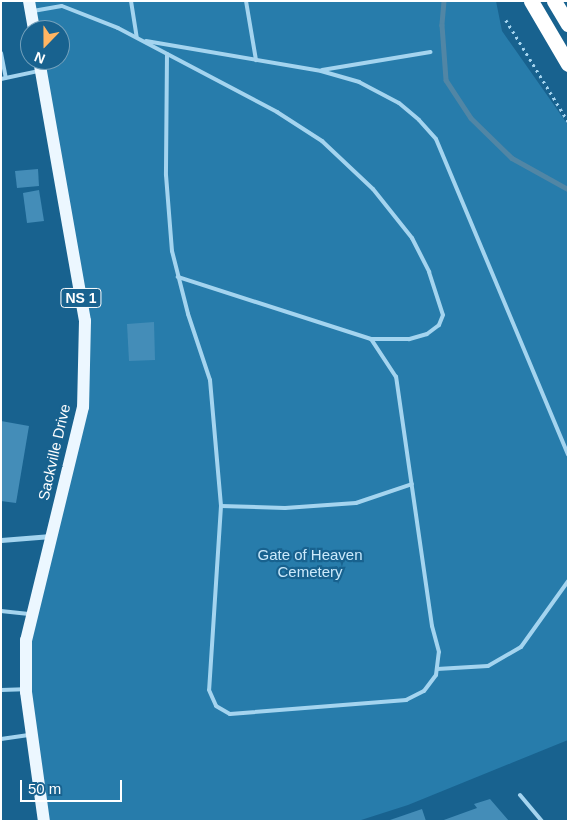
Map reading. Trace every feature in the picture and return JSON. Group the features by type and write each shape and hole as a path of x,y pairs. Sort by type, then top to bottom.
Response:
{"highway":[{"path":"531,1 568,64"},
{"path":"554,1 568,24"}],"main road":[{"path":"30,6 32,20"},
{"name":"Sackville Drive","path":"42,70 85,321 83,407 26,640 26,689 44,821"}],"street":[{"path":"1,540 51,536"}],"lane":[{"path":"131,1 139,39"},
{"path":"246,1 256,60"},
{"path":"30,6 62,6 139,39 277,112 322,142 374,189 412,238 442,303 443,315 439,325 427,334 409,339 371,339 178,277"},
{"path":"139,39 321,71 359,82 399,103 436,139 568,454"},
{"path":"321,71 431,52"},
{"path":"1,53 4,78 27,70"},
{"path":"167,54 166,175 172,252 210,380 221,506 209,690 216,706 230,714 406,700 424,691 437,668 439,652 396,377 371,339"},
{"path":"221,506 285,508 356,503 412,484"},
{"path":"437,668 488,666 515,651 521,647 568,581"},
{"path":"1,611 32,614"},
{"path":"1,690 26,689"},
{"path":"1,739 31,735"},
{"path":"520,795 542,821"}],"path":[{"path":"506,20 568,121"}],"green space":[{"name":"Gate of Heaven Cemetery","path":"29,1 496,1 502,31 568,125 568,740 408,805 358,821 44,821 26,640 83,407 85,321 41,70 70,70 70,20 32,20"}],"building":[{"path":"38,169 39,186 17,188 15,171"},
{"path":"39,190 44,221 27,223 23,193"},
{"path":"154,322 155,360 129,361 127,324"},
{"path":"1,421 29,426 16,503 1,501"},
{"path":"490,799 509,821 441,821 477,808 474,804"},
{"path":"422,809 426,821 390,821 390,820"}],"waterway":[{"path":"444,1 442,25 446,80 471,118 512,158 568,189"}]}
